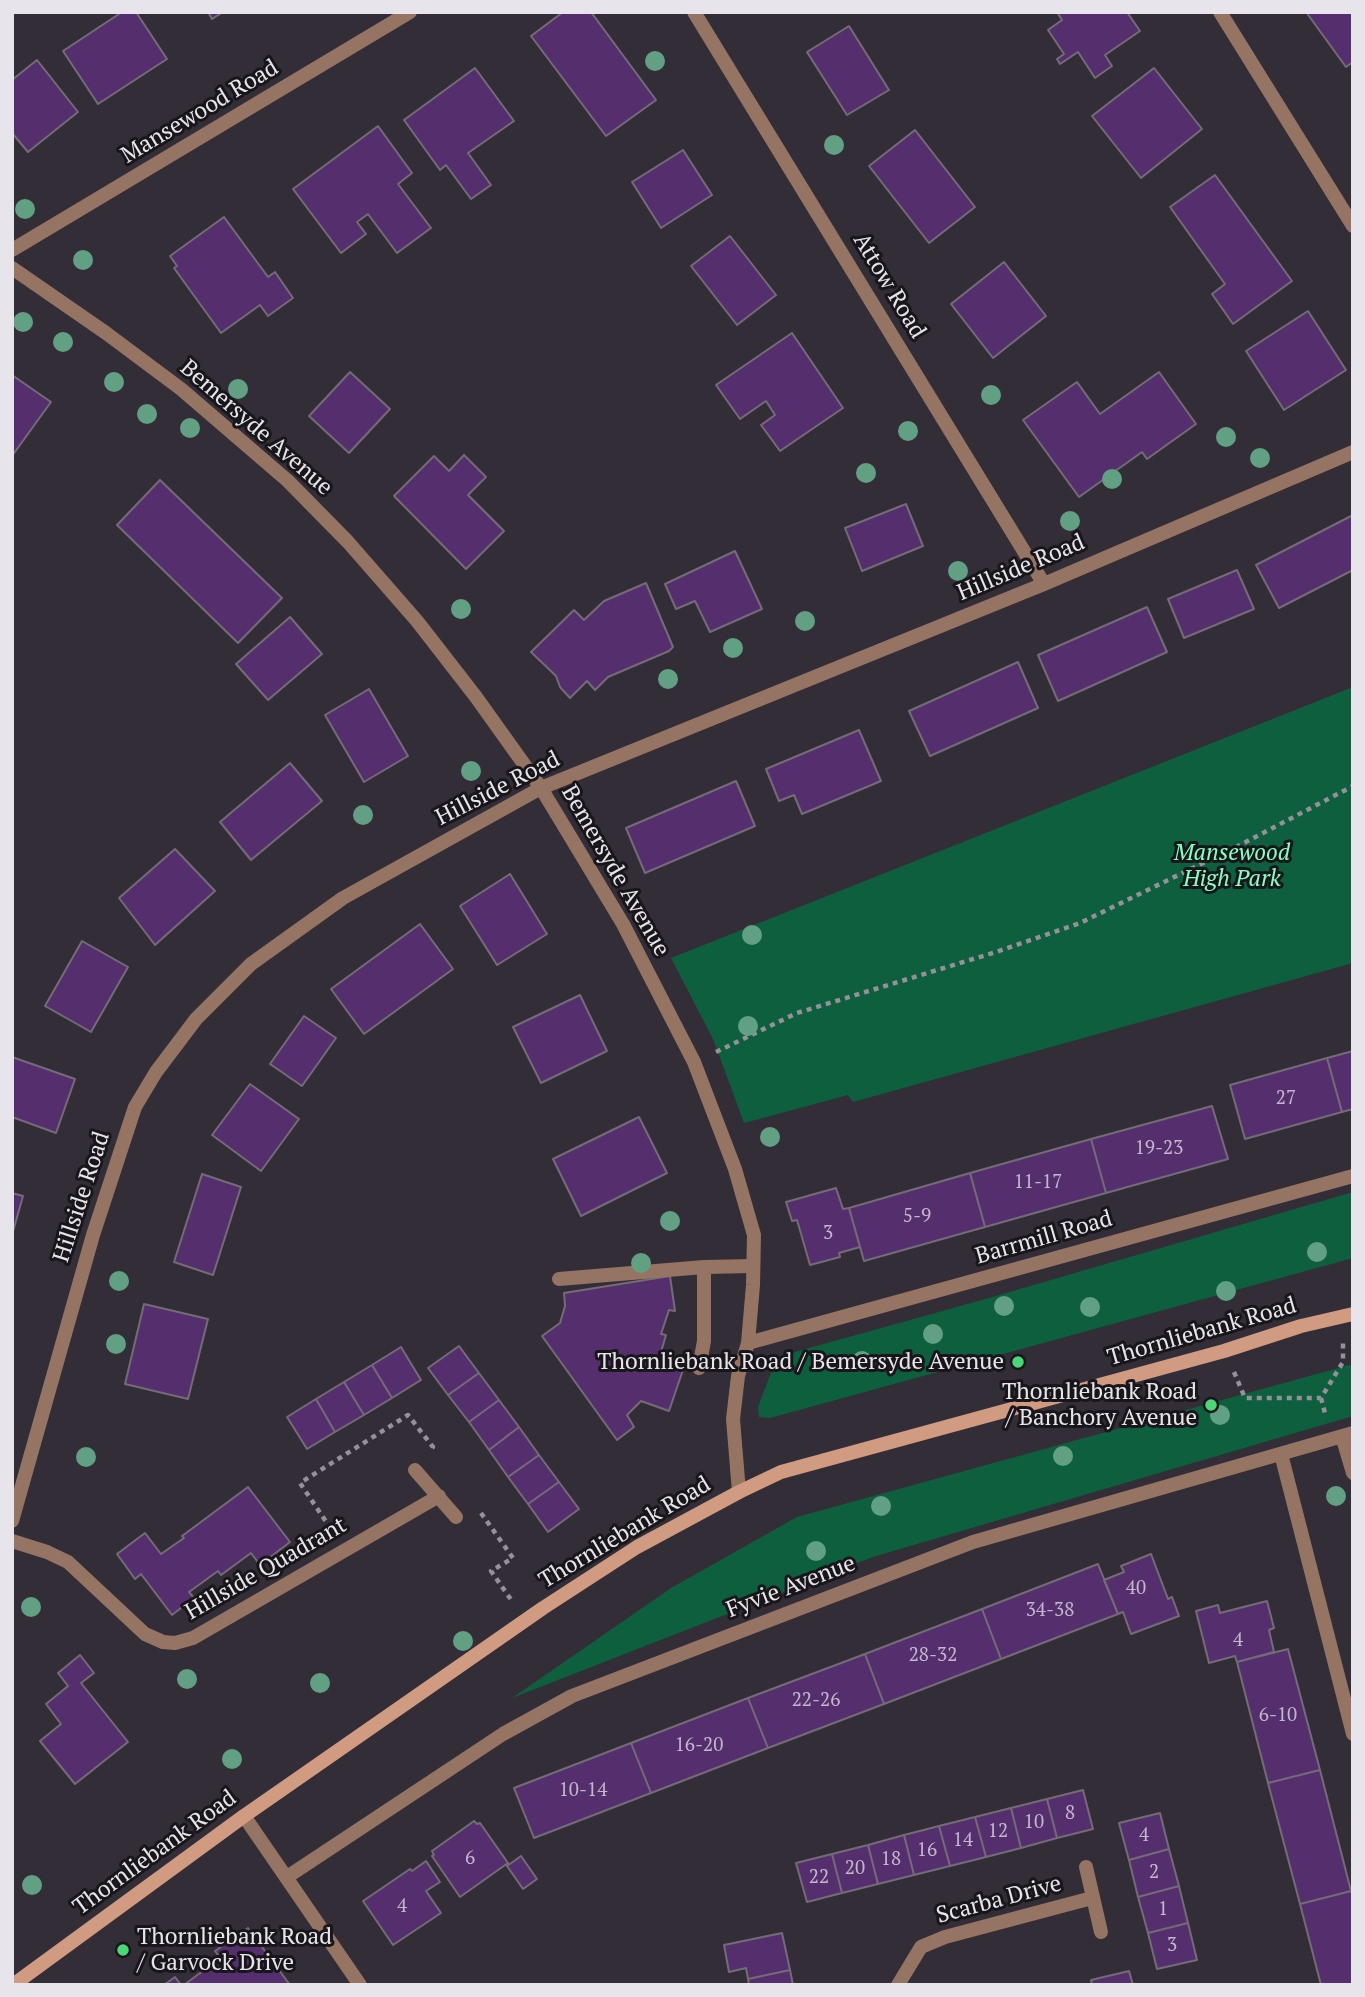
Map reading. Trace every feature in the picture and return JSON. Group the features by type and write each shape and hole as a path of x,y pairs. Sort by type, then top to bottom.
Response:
{"main road":[{"name":"Thornliebank Road","path":"13,1985 244,1816 525,1620 637,1547 739,1492 780,1472 1348,1315"}],"street":[{"name":"Mansewood Road","path":"12,250 410,12"},
{"name":"Attow Road","path":"694,12 1044,584"},
{"path":"1220,12 1353,226"},
{"name":"Bemersyde Avenue","path":"12,268 181,389 288,481 348,542 417,621 477,697 541,788 623,924 694,1062 736,1172 754,1236 748,1343 738,1376 733,1419 739,1492"},
{"name":"Hillside Road","path":"12,1521 93,1235 135,1107 156,1072 196,1018 251,964 343,898 541,788 1044,584 1353,452"},
{"name":"Barrmill Road","path":"748,1343 1353,1176"},
{"path":"559,1279 753,1266"},
{"path":"699,1368 704,1341 704,1268"},
{"path":"1348,1434 1353,1473"},
{"name":"Fyvie Avenue","path":"287,1877 503,1734 572,1696 972,1542 1348,1434"},
{"path":"1281,1454 1353,1734"},
{"path":"415,1470 456,1517"},
{"name":"Hillside Quadrant","path":"12,1541 68,1562 145,1634 163,1642 175,1643 193,1638 439,1496"},
{"path":"244,1816 360,1985"},
{"path":"1086,1867 1101,1932"},
{"name":"Scarba Drive","path":"898,1985 921,1947 945,1937 1091,1898"}],"path":[{"path":"694,1062 797,1013 996,953 1080,923 1353,786"},
{"path":"1224,1350 1245,1398 1321,1398 1343,1362 1348,1315"},
{"path":"345,1550 300,1483 408,1415 433,1447 415,1470"},
{"path":"456,1517 477,1508 513,1558 491,1572 525,1620"}],"green space":[{"name":"Mansewood High Park","path":"1353,687 1353,963 853,1102 848,1095 744,1123 713,1039 671,958"},
{"path":"1353,1192 1353,1258 770,1418 759,1417 758,1407 777,1357"},
{"path":"1353,1364 1353,1416 873,1557 512,1698 671,1588 797,1517"}],"building":[{"path":"122,12 136,12 167,59 98,104 63,51"},
{"path":"208,12 223,12 212,19"},
{"path":"563,12 591,12 656,100 606,136 531,36"},
{"path":"1057,12 1127,12 1140,31 1105,55 1112,66 1095,78 1078,52 1060,64 1057,59 1064,54 1048,30 1062,20"},
{"path":"1306,12 1353,12 1353,62 1346,67"},
{"path":"849,26 889,90 847,115 807,52"},
{"path":"37,60 78,112 28,152 12,133 12,80"},
{"path":"475,68 514,121 468,153 491,185 471,199 446,165 440,170 404,120"},
{"path":"1154,68 1202,129 1141,178 1092,116"},
{"path":"378,126 412,173 398,184 431,228 397,253 368,214 357,222 366,234 341,253 293,189"},
{"path":"915,130 975,207 929,243 869,166"},
{"path":"683,150 712,195 661,228 632,182"},
{"path":"1215,175 1292,281 1233,324 1212,294 1225,284 1170,207"},
{"path":"224,217 268,277 275,272 293,298 268,316 260,305 221,333 174,268 177,266 170,256"},
{"path":"730,236 776,295 737,325 691,266"},
{"path":"1004,262 1046,316 993,358 951,304"},
{"path":"1308,311 1346,370 1284,410 1246,351"},
{"path":"792,333 843,408 780,451 761,425 775,415 766,401 740,419 716,385"},
{"path":"350,372 390,409 349,453 309,416"},
{"path":"1159,372 1196,424 1147,459 1142,452 1079,497 1023,420 1077,382 1100,414"},
{"path":"12,375 51,402 12,456"},
{"path":"464,455 486,477 468,495 504,531 466,569 394,496 434,456 449,471"},
{"path":"160,480 282,598 238,643 117,525"},
{"path":"906,504 923,546 862,571 845,528"},
{"path":"1353,515 1353,570 1279,608 1256,565"},
{"path":"735,551 762,609 710,632 695,601 676,609 665,584"},
{"path":"1237,570 1254,609 1184,638 1168,599"},
{"path":"646,583 673,647 608,677 595,690 587,681 570,698 560,687 556,676 531,652 574,610 584,620 604,601"},
{"path":"1147,607 1167,652 1058,701 1038,655"},
{"path":"290,617 322,654 268,700 236,664"},
{"path":"1018,662 1038,708 930,756 909,711"},
{"path":"369,689 408,756 364,782 325,715"},
{"path":"859,730 881,781 802,814 794,795 779,801 766,769"},
{"path":"290,763 322,801 251,860 220,822"},
{"path":"736,781 755,826 645,873 626,828"},
{"path":"175,849 215,891 155,945 119,898"},
{"path":"510,874 547,934 497,965 460,906"},
{"path":"420,924 453,969 364,1034 331,989"},
{"path":"82,941 128,967 91,1032 45,1006"},
{"path":"580,995 607,1051 541,1083 513,1027"},
{"path":"304,1016 336,1038 302,1086 270,1064"},
{"path":"1353,1051 1353,1109 1342,1112 1327,1058"},
{"path":"12,1057 75,1079 56,1133 12,1117"},
{"path":"1327,1058 1342,1112 1245,1139 1230,1085"},
{"path":"250,1084 299,1119 261,1171 212,1135"},
{"path":"1212,1106 1228,1159 1106,1193 1091,1139"},
{"path":"639,1117 667,1173 581,1216 553,1159"},
{"path":"1091,1139 1106,1193 985,1227 970,1173"},
{"path":"970,1173 985,1227 864,1261 849,1208"},
{"path":"202,1174 241,1187 213,1275 174,1262"},
{"path":"836,1188 843,1209 849,1208 860,1247 839,1253 840,1257 810,1265 797,1220 792,1221 786,1202"},
{"path":"12,1193 23,1196 12,1235"},
{"path":"670,1276 675,1311 669,1310 661,1334 666,1335 661,1352 686,1361 669,1411 641,1401 627,1415 634,1427 617,1440 542,1336 560,1323 565,1306 564,1293"},
{"path":"144,1304 208,1319 188,1399 125,1384"},
{"path":"459,1346 479,1373 448,1395 428,1368"},
{"path":"401,1347 421,1380 392,1398 372,1365"},
{"path":"372,1365 392,1398 364,1415 344,1382"},
{"path":"479,1373 499,1400 469,1422 448,1395"},
{"path":"344,1382 364,1415 335,1432 316,1399"},
{"path":"316,1399 335,1432 307,1449 287,1417"},
{"path":"499,1400 519,1427 489,1450 469,1422"},
{"path":"519,1427 539,1455 508,1477 489,1450"},
{"path":"539,1455 559,1482 528,1504 508,1477"},
{"path":"559,1482 579,1509 548,1532 528,1504"},
{"path":"248,1487 290,1542 260,1565 251,1553 221,1575 218,1571 189,1592 194,1598 172,1615 141,1574 135,1579 117,1554 145,1533 161,1554"},
{"path":"1151,1554 1168,1599 1172,1597 1179,1616 1131,1634 1123,1612 1118,1614 1104,1580 1124,1572 1121,1566"},
{"path":"1098,1564 1118,1614 1001,1659 982,1609"},
{"path":"1267,1601 1274,1628 1269,1630 1274,1652 1237,1662 1235,1656 1209,1663 1196,1611 1218,1605 1220,1613"},
{"path":"982,1609 1001,1659 884,1704 865,1654"},
{"path":"1288,1649 1320,1770 1268,1783 1237,1662"},
{"path":"865,1654 884,1704 768,1748 748,1698"},
{"path":"80,1655 94,1673 81,1683 128,1742 75,1784 40,1741 61,1724 46,1704 68,1686 58,1673"},
{"path":"748,1698 768,1748 651,1793 631,1743"},
{"path":"631,1743 651,1793 534,1838 514,1788"},
{"path":"1320,1770 1351,1891 1300,1904 1268,1783"},
{"path":"1083,1790 1093,1829 1057,1838 1047,1799"},
{"path":"1047,1799 1057,1838 1021,1848 1011,1808"},
{"path":"1011,1808 1021,1848 986,1857 975,1817"},
{"path":"1160,1813 1169,1849 1129,1860 1119,1823"},
{"path":"975,1817 986,1857 950,1866 939,1826"},
{"path":"474,1821 480,1823 508,1863 460,1897 432,1856 432,1851"},
{"path":"939,1826 950,1866 914,1875 904,1835"},
{"path":"904,1835 914,1875 878,1884 868,1845"},
{"path":"868,1845 878,1884 842,1893 832,1854"},
{"path":"1169,1849 1179,1886 1138,1897 1129,1860"},
{"path":"832,1854 842,1893 807,1902 796,1863"},
{"path":"521,1856 537,1879 523,1889 507,1866"},
{"path":"426,1861 440,1882 426,1891 441,1913 393,1945 363,1901"},
{"path":"1179,1886 1188,1923 1148,1933 1138,1897"},
{"path":"1351,1891 1353,1985 1321,1985 1300,1904"},
{"path":"1188,1923 1197,1960 1157,1969 1148,1933"},
{"path":"248,1928 290,1985 184,1985 220,1958 215,1951"},
{"path":"782,1933 790,1970 748,1979 746,1968 729,1972 724,1945"},
{"path":"790,1970 793,1985 749,1985 748,1979"},
{"path":"1129,1971 1133,1985 1092,1985 1091,1980"},
{"path":"175,1977 181,1985 164,1985"}],"place":[{"name":"Thornliebank Road / Bemersyde Avenue","path":"1018,1362"},
{"name":"Thornliebank Road / Banchory Avenue","path":"1211,1405"},
{"name":"Thornliebank Road / Garvock Drive","path":"123,1950"}]}
